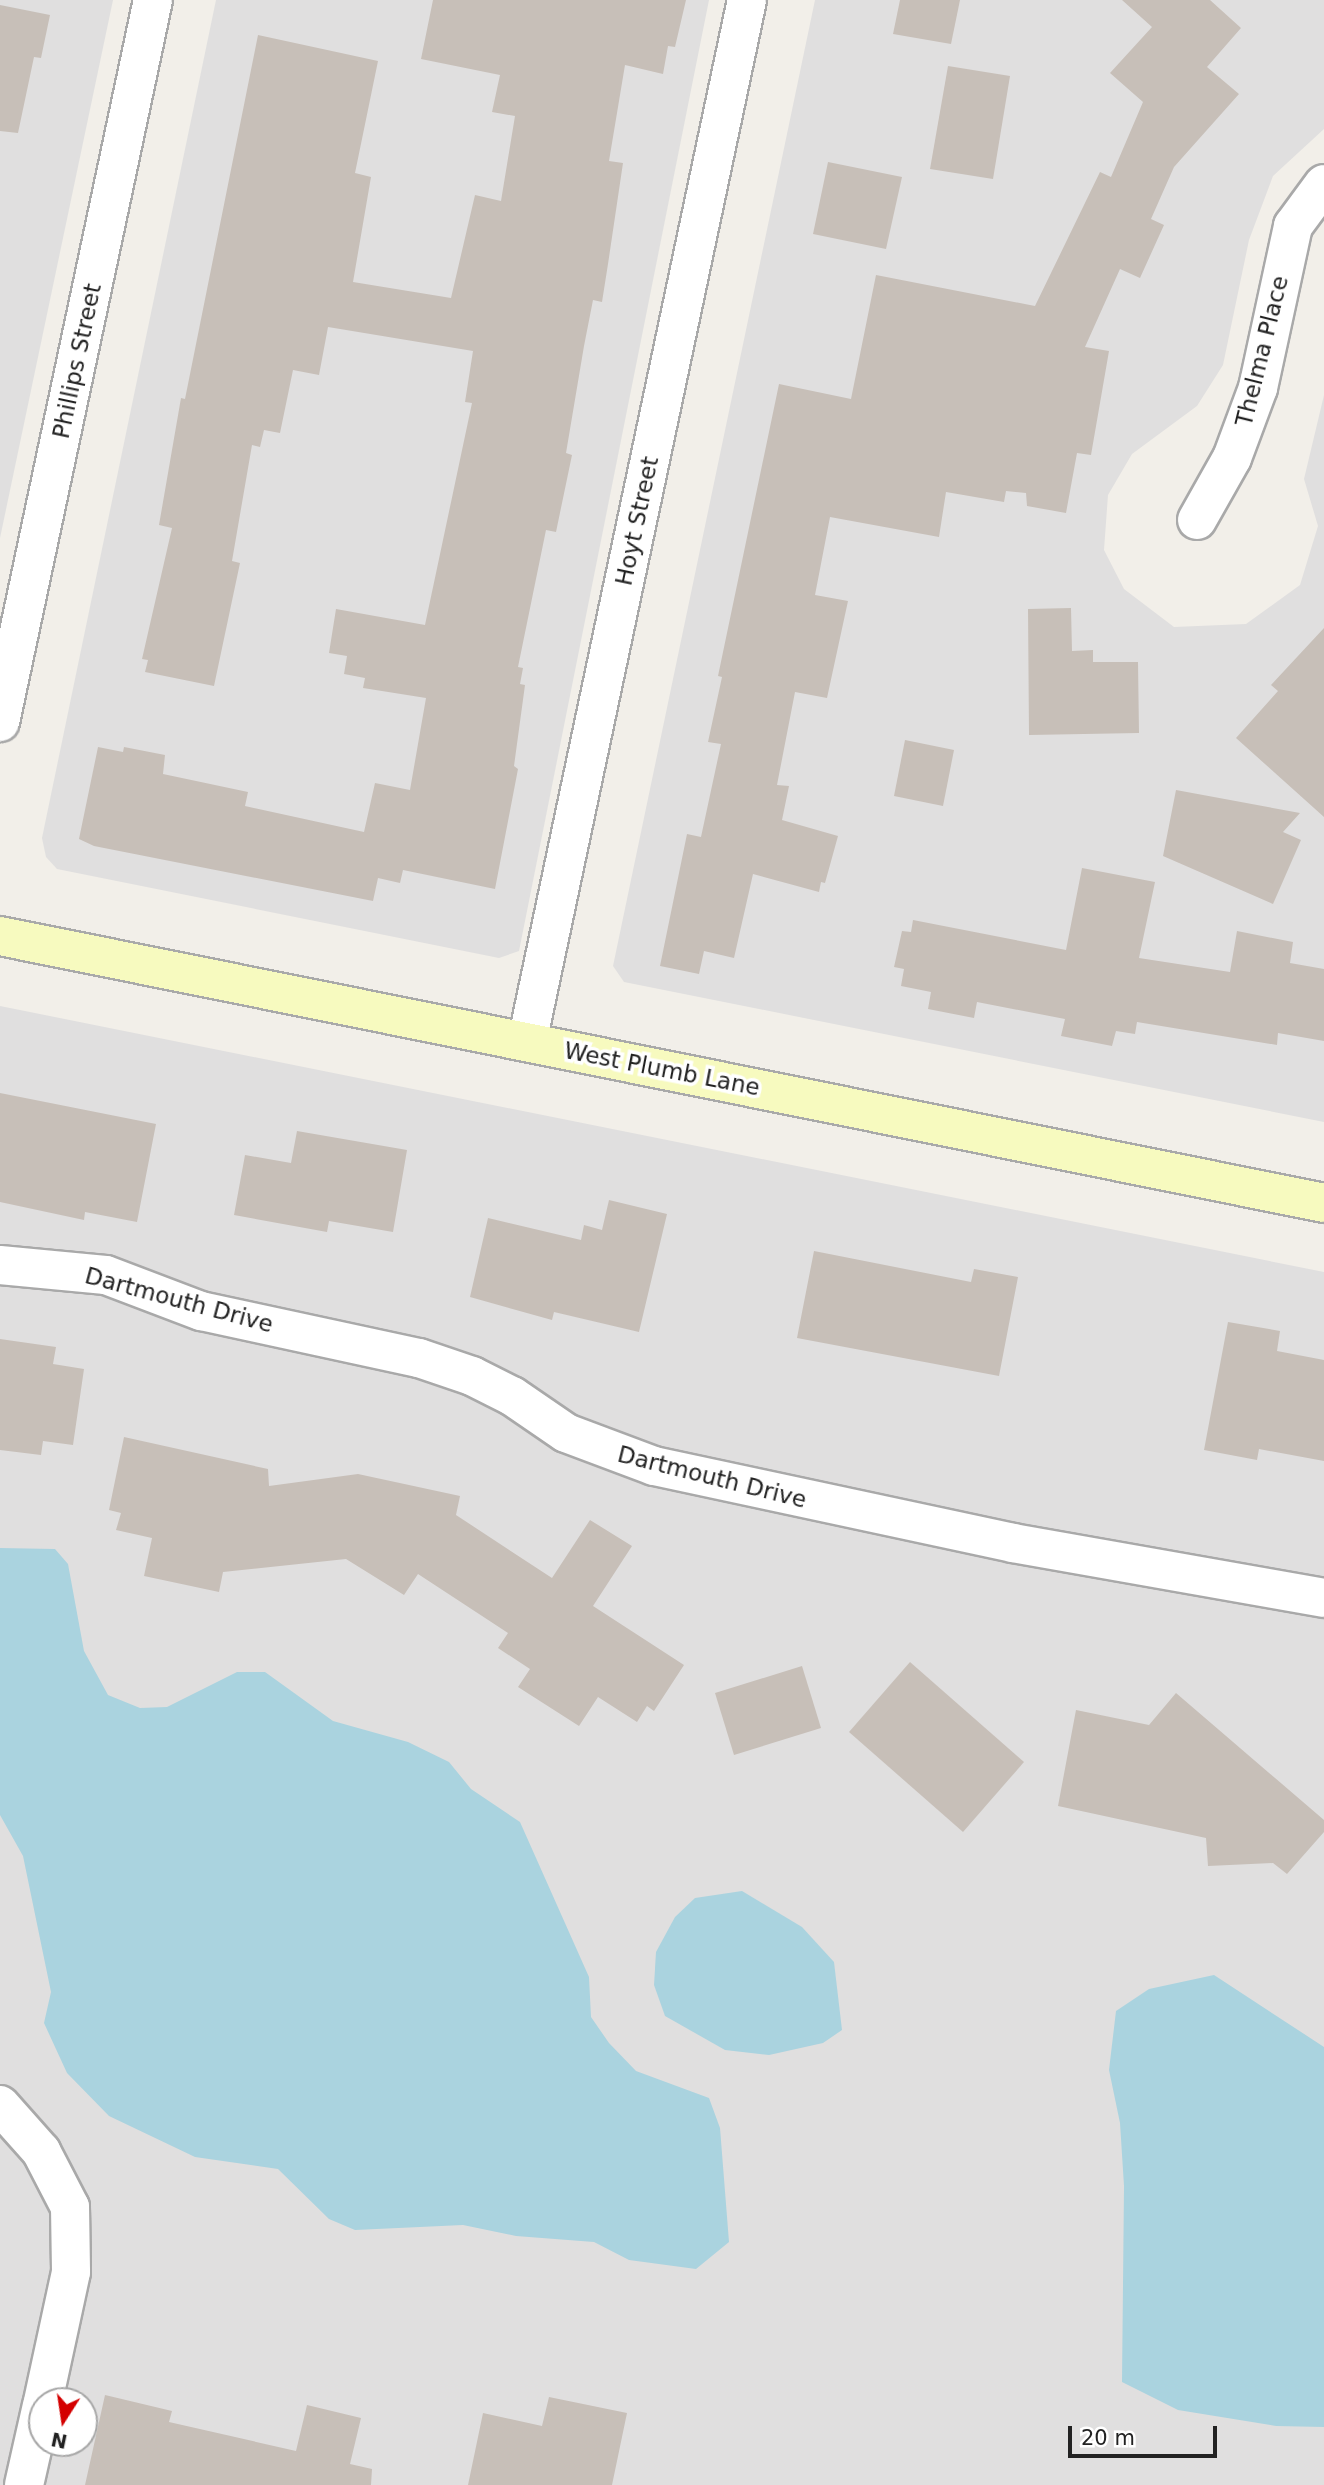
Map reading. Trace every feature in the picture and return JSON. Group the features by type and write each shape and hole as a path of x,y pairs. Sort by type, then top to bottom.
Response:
{"main road":[{"name":"West Plumb Lane","path":"0,936 1324,1203"}],"street":[{"name":"Phillips Street","path":"0,722 153,0"},
{"name":"Hoyt Street","path":"527,1042 747,0"},
{"name":"Thelma Place","path":"1197,520 1232,458 1258,388 1293,226 1324,184"},
{"name":"Dartmouth Drive","path":"0,1265 106,1275 201,1311 419,1358 512,1396 566,1433 654,1466 1013,1543 1324,1598"},
{"path":"0,2105 41,2151 70,2207 71,2272 46,2387"},
{"path":"24,2485 30,2457"}],"shaded area":[{"path":"0,0 113,0 0,538"},
{"path":"216,0 709,0 519,951 499,958 57,869 46,857 42,838"},
{"path":"815,0 1324,0 1324,129 1273,176 1249,240 1223,365 1197,406 1132,454 1108,495 1104,550 1124,589 1174,627 1246,624 1300,585 1318,526 1304,479 1324,395 1324,1122 624,982 613,966"},
{"path":"0,1006 1324,1272 1324,2485 0,2485"}],"water":[{"path":"0,1548 55,1549 68,1564 84,1651 108,1695 140,1708 167,1707 237,1672 265,1672 333,1721 408,1742 449,1762 471,1789 520,1822 589,1977 591,2017 609,2043 636,2071 709,2098 720,2128 729,2242 696,2269 629,2260 594,2242 516,2236 463,2225 355,2230 329,2219 278,2169 195,2157 109,2116 67,2073 44,2023 51,1992 23,1856 0,1815"},
{"path":"742,1891 802,1927 834,1962 842,2030 823,2043 769,2055 725,2050 665,2016 654,1985 656,1952 675,1917 695,1898"},
{"path":"1214,1975 1324,2047 1324,2427 1276,2426 1178,2410 1122,2382 1124,2186 1120,2123 1109,2070 1116,2011 1149,1989"}],"building":[{"path":"433,0 686,0 675,47 668,46 663,74 625,65 609,161 623,163 608,264 602,302 593,300 584,346 566,453 572,455 556,532 546,530 518,667 523,668 520,684 525,685 514,766 518,769 495,889 403,870 400,883 378,878 373,901 94,846 79,839 98,747 123,752 124,747 165,755 163,774 248,792 245,806 364,832 375,783 410,790 426,698 363,688 365,678 344,674 347,656 329,653 336,609 425,625 472,403 465,402 473,351 328,327 319,375 293,370 280,433 264,430 260,447 252,445 232,561 240,563 214,686 145,672 148,660 142,659 172,528 159,525 181,398 185,399 258,35 378,61 355,173 371,177 353,282 451,298 475,195 501,201 515,116 492,112 500,75 421,59"},
{"path":"900,0 960,0 951,44 893,34"},
{"path":"1122,0 1210,0 1241,28 1207,67 1239,94 1174,167 1151,219 1164,225 1140,278 1120,269 1085,347 1109,351 1091,455 1077,453 1066,513 1027,506 1026,493 1006,491 1004,502 946,492 939,537 830,517 815,595 848,601 827,698 795,692 777,785 789,786 782,820 838,836 825,883 821,882 819,892 753,874 734,958 704,951 699,974 660,966 687,834 701,837 721,744 708,742 722,677 718,676 779,384 851,399 876,275 1035,306 1100,172 1111,177 1143,102 1110,73 1152,27"},
{"path":"0,5 50,15 41,58 34,57 18,133 0,131"},
{"path":"948,66 1010,76 993,179 930,169"},
{"path":"828,162 902,177 886,249 813,234"},
{"path":"1071,608 1072,651 1093,650 1093,662 1138,662 1139,733 1029,735 1028,609"},
{"path":"1324,628 1324,817 1236,738 1278,691 1271,685"},
{"path":"905,740 954,750 943,806 894,796"},
{"path":"1176,790 1300,813 1283,832 1301,840 1273,904 1163,856"},
{"path":"1082,868 1155,882 1139,958 1230,972 1237,931 1293,942 1290,963 1324,969 1324,1041 1278,1033 1277,1045 1137,1022 1135,1034 1116,1031 1112,1046 1061,1036 1065,1019 977,1002 974,1018 928,1009 931,992 901,986 904,969 894,967 902,931 911,932 913,920 1066,950"},
{"path":"0,1093 156,1124 137,1222 85,1212 84,1220 0,1202"},
{"path":"297,1131 407,1150 393,1232 329,1221 327,1232 234,1215 245,1155 291,1163"},
{"path":"609,1200 667,1214 639,1332 554,1312 552,1320 470,1297 488,1218 581,1240 584,1225 602,1230"},
{"path":"814,1251 971,1282 974,1269 1018,1277 999,1376 797,1338"},
{"path":"1228,1322 1280,1331 1277,1351 1324,1360 1324,1461 1259,1449 1257,1460 1204,1450"},
{"path":"0,1339 56,1347 53,1364 84,1369 73,1445 43,1441 41,1455 0,1450"},
{"path":"124,1437 268,1469 269,1486 358,1474 460,1496 456,1515 552,1578 590,1520 632,1546 593,1606 684,1665 654,1711 647,1706 637,1722 598,1697 579,1726 518,1687 530,1669 498,1648 508,1633 418,1574 404,1595 346,1559 223,1572 219,1592 144,1576 152,1538 116,1530 121,1513 109,1510"},
{"path":"910,1662 1024,1762 963,1832 849,1732"},
{"path":"802,1666 821,1728 734,1755 715,1693"},
{"path":"1176,1693 1324,1820 1324,1832 1287,1874 1273,1863 1208,1866 1206,1838 1058,1806 1076,1710 1149,1725"},
{"path":"105,2395 172,2411 169,2422 296,2451 307,2405 361,2418 350,2464 372,2469 371,2485 85,2485 91,2457 98,2457 98,2426"},
{"path":"549,2397 627,2413 612,2485 468,2485 483,2413 542,2426"}]}
